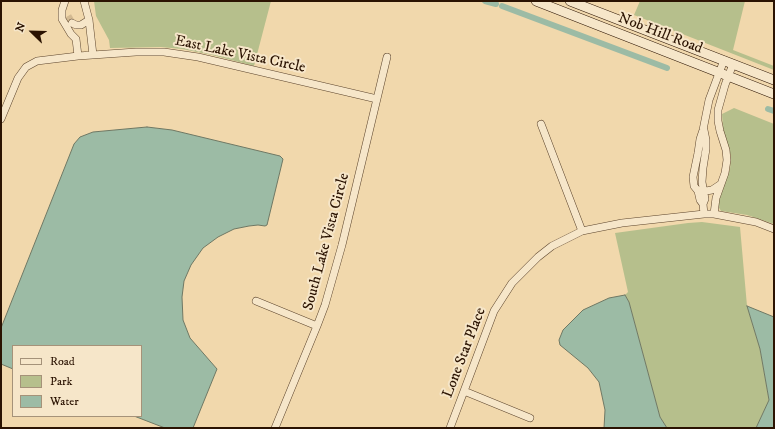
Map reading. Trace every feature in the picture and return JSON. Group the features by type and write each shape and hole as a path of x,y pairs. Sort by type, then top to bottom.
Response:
{"main road":[{"name":"Nob Hill Road","path":"536,1 774,94"},
{"name":"Nob Hill Road","path":"570,1 774,80"}],"street":[{"path":"65,1 62,10 62,19 71,34 76,39"},
{"path":"84,1 89,20 92,55"},
{"path":"62,10 68,16"},
{"path":"78,56 77,36 74,24 81,25 89,20"},
{"name":"East Lake Vista Circle","path":"1,119 18,78 26,67 37,61 78,56 136,52 164,52 198,57 377,100"},
{"name":"South Lake Vista Circle","path":"276,428 325,305 342,245 387,57"},
{"path":"721,184 712,190 706,192 701,191 694,186 693,177 709,100 724,60"},
{"path":"714,214 716,198 725,173 727,160 726,150 718,121 718,110 733,64"},
{"path":"541,124 582,231"},
{"path":"701,191 700,200 703,204 704,214"},
{"name":"Lone Star Place","path":"450,428 494,311 512,283 538,256 552,246 582,231 622,223 704,214 714,214 756,222 774,230"},
{"path":"256,301 317,326"},
{"path":"464,391 530,418"}],"green space":[{"path":"94,1 271,1 254,66 182,49 161,47 110,48 109,40 96,16"},
{"path":"640,1 745,1 733,50 774,66 774,70 634,15"},
{"path":"734,108 774,124 774,224 747,215 721,211 718,206 720,195 730,169 731,156 723,131 722,114"},
{"path":"702,222 740,227 747,306 760,349 769,400 756,428 667,428 660,417 629,302 625,295 628,292 615,233"}],"water":[{"path":"147,127 172,130 280,156 283,159 267,225 234,229 218,237 203,248 191,265 184,281 182,297 183,320 190,338 217,369 193,428 165,428 137,417 142,417 142,345 12,345 12,369 1,364 1,328 74,144 80,137 93,132"},
{"path":"625,295 629,302 660,417 667,428 604,428 605,410 599,382 588,368 560,345 559,340 563,330 583,310 609,298"},
{"path":"747,306 774,317 774,428 756,428 769,400 760,349"}],"waterway":[{"path":"485,1 496,4"},
{"path":"502,6 667,68"},
{"path":"768,109 774,111"}],"tunnel":[{"path":"68,16 72,23"}]}
